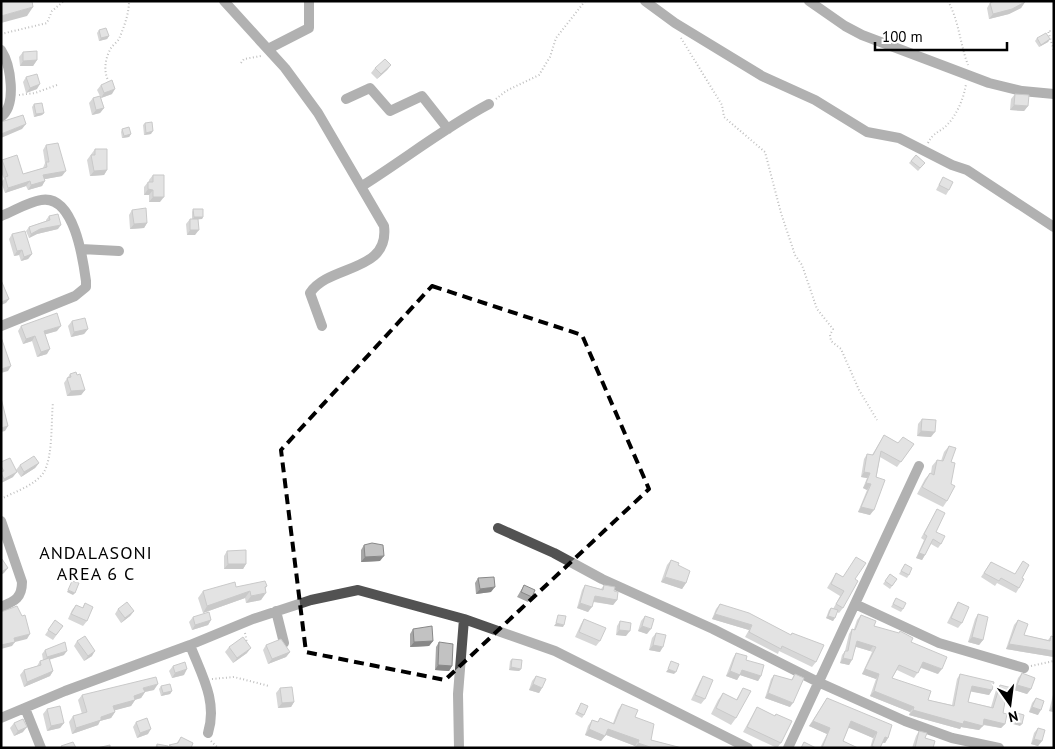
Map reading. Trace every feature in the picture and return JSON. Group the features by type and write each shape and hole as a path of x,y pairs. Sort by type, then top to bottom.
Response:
{"street":[{"path":"224,1 285,68 318,113 384,226 385,243 375,256 316,284 310,293 322,326"},
{"path":"268,50 309,28 309,1"},
{"path":"645,1 675,23 762,76 815,100 867,132 899,138 952,165 967,170 1054,227"},
{"path":"809,1 845,26 862,35 989,83 1022,91 1054,94"},
{"path":"1,50 6,59 12,94 9,110 1,117"},
{"path":"346,99 370,88 390,111 422,96 448,128"},
{"path":"362,186 448,128 489,104"},
{"path":"1,216 41,200 50,200 58,205 67,214 78,235 86,281 86,287 82,291 1,326"},
{"path":"81,249 119,251"},
{"path":"788,748 919,466"},
{"path":"1,521 22,582 22,591 19,598 1,607"},
{"path":"498,528 554,553 602,579 713,629 818,682 905,721 952,738 999,748"},
{"path":"1,718 276,611 358,590 464,619 555,651 748,748"},
{"path":"856,604 939,643 1024,668"},
{"path":"276,611 284,643"},
{"path":"459,748 458,694 464,619"},
{"path":"190,645 210,695 212,711 208,733"},
{"path":"25,708 40,748"}],"path":[{"path":"1,34 47,23 52,11 64,1"},
{"path":"111,85 105,74 106,64 110,49 118,40 129,14 129,1"},
{"path":"489,104 506,91 539,75 550,57 556,38 585,1"},
{"path":"1054,31 1048,32 1054,51"},
{"path":"677,32 722,105 724,117 765,152 781,213 795,255 802,265 817,309 833,329 830,336 831,341 841,348 859,390 877,420"},
{"path":"241,64 244,59 261,56 268,50"},
{"path":"12,94 30,95 57,85"},
{"path":"1,499 34,482 44,473 49,457 53,402"},
{"path":"243,623 247,646"},
{"path":"1024,668 1054,661"},
{"path":"203,677 234,677 269,686"}],"highlighted area":[{"path":"432,286 582,335 649,489 445,680 306,652 281,450"}],"building":[{"path":"1,1 32,1 33,7 1,16"},
{"path":"994,1 1025,2 1012,9 993,14 990,3"},
{"path":"106,28 109,36 101,38 99,30"},
{"path":"1046,33 1050,39 1041,45 1037,38"},
{"path":"37,51 37,60 23,61 23,52"},
{"path":"385,59 391,65 381,74 375,68"},
{"path":"37,74 40,84 30,88 26,77"},
{"path":"112,80 115,89 104,93 101,85"},
{"path":"1015,94 1029,95 1028,106 1014,105"},
{"path":"100,96 104,108 96,110 93,98"},
{"path":"42,103 44,113 36,114 34,104"},
{"path":"23,115 26,124 1,134 1,122"},
{"path":"152,122 153,131 146,133 145,123"},
{"path":"129,127 131,134 124,136 122,129"},
{"path":"58,143 66,171 43,175 45,181 31,185 30,181 8,188 5,177 8,176 2,160 17,155 23,174 47,167 46,162 49,162 46,145"},
{"path":"95,149 107,149 107,170 94,171 91,155 95,155"},
{"path":"916,155 925,163 920,168 911,161"},
{"path":"153,175 164,175 164,197 153,197 153,190 148,189 148,182 153,182"},
{"path":"943,177 953,182 949,190 939,185"},
{"path":"146,208 147,223 134,224 132,210"},
{"path":"193,209 203,209 203,217 194,217"},
{"path":"58,214 61,225 40,229 31,234 29,227 50,220 49,216"},
{"path":"190,219 198,219 199,230 190,230"},
{"path":"25,231 32,254 24,257 22,250 17,251 12,234"},
{"path":"1,280 9,299 1,302"},
{"path":"57,313 61,326 44,331 50,349 41,352 35,336 26,339 21,326"},
{"path":"85,318 88,329 74,332 72,321"},
{"path":"1,337 11,366 1,369"},
{"path":"76,372 77,375 80,374 85,390 71,391 67,378 71,377 70,374"},
{"path":"1,398 8,426 1,428"},
{"path":"922,419 936,420 935,432 921,431"},
{"path":"884,435 898,443 903,437 914,444 901,462 881,451 876,477 885,480 874,510 861,507 871,484 866,483 870,473 864,472 867,454 873,455"},
{"path":"949,446 956,448 951,462 955,463 951,484 955,486 947,501 922,487 930,473 934,475 937,460 943,461"},
{"path":"34,456 39,463 24,472 20,465"},
{"path":"10,458 17,472 4,479 1,473 4,471 1,462"},
{"path":"937,509 945,513 936,532 945,536 941,544 933,539 925,555 919,553 927,536 924,534"},
{"path":"372,543 383,545 384,556 365,557 364,545"},
{"path":"246,550 246,564 228,564 227,551"},
{"path":"856,557 866,563 855,579 858,581 843,608 836,604 844,591 831,584 836,573 843,577"},
{"path":"1,560 8,568 1,572"},
{"path":"671,560 690,571 686,583 665,577"},
{"path":"1023,561 1029,565 1019,588 1001,578 999,581 984,573 991,562 1015,574"},
{"path":"905,564 912,568 909,575 901,571"},
{"path":"890,574 897,579 892,586 885,581"},
{"path":"494,577 495,587 480,589 478,578"},
{"path":"72,581 79,583 75,593 68,590"},
{"path":"265,581 267,586 265,587 266,593 251,596 250,591 207,606 203,591 235,582 236,587"},
{"path":"524,585 535,590 532,597 521,592"},
{"path":"585,585 603,590 604,585 615,587 614,591 618,592 617,600 595,596 592,607 580,603"},
{"path":"896,598 906,603 903,609 893,604"},
{"path":"127,602 134,611 125,618 118,609"},
{"path":"958,602 969,607 962,623 951,618"},
{"path":"85,603 93,607 87,621 71,614 76,605 83,608"},
{"path":"720,604 749,613 791,635 792,633 824,645 816,662 782,646 781,649 749,632 752,625 715,614"},
{"path":"17,606 22,616 25,615 30,634 14,638 15,642 1,645 1,612"},
{"path":"831,608 838,610 835,618 828,616"},
{"path":"209,612 211,620 195,625 193,617"},
{"path":"978,614 988,617 983,640 972,637"},
{"path":"558,615 566,616 564,625 556,623"},
{"path":"861,615 876,621 874,626 899,633 900,631 913,638 911,642 947,657 942,669 923,662 918,673 899,665 892,678 931,691 928,700 954,706 960,674 994,682 992,690 972,686 968,702 993,708 1000,685 1012,688 1010,696 1006,696 1003,713 1007,714 1005,724 984,719 983,726 964,721 963,724 913,710 914,707 874,691 879,674 865,669 876,647 857,641 852,660 843,658 845,651 848,651 852,629 855,630"},
{"path":"645,616 654,619 651,629 642,626"},
{"path":"584,619 606,628 600,641 579,632"},
{"path":"55,620 63,626 56,635 48,630"},
{"path":"1018,620 1028,624 1024,635 1050,641 1051,636 1054,637 1054,651 1009,644"},
{"path":"620,621 631,623 630,631 619,630"},
{"path":"432,626 433,641 414,642 413,629"},
{"path":"656,633 666,635 663,647 653,645"},
{"path":"85,636 95,651 88,656 77,641"},
{"path":"243,637 251,648 237,658 229,647"},
{"path":"281,639 290,652 272,659 266,645"},
{"path":"65,642 67,651 47,657 45,650"},
{"path":"439,642 453,644 452,666 438,665"},
{"path":"736,653 747,656 746,660 764,665 761,676 742,670 740,675 730,671"},
{"path":"49,658 53,671 27,682 24,670 41,665 40,661"},
{"path":"512,659 522,660 521,669 511,667"},
{"path":"671,661 679,664 676,672 668,669"},
{"path":"185,662 187,669 175,673 173,666"},
{"path":"1022,673 1035,678 1031,689 1017,685"},
{"path":"795,674 804,678 793,703 768,693 774,675 792,680"},
{"path":"536,676 546,679 542,688 533,684"},
{"path":"703,676 713,680 705,699 695,695"},
{"path":"156,677 158,684 143,688 145,692 134,696 135,700 113,706 115,712 101,717 101,720 76,728 73,716 87,712 82,695"},
{"path":"170,684 172,691 163,693 161,686"},
{"path":"292,687 294,702 282,703 280,688"},
{"path":"743,688 751,691 736,718 716,708 723,693 737,700"},
{"path":"827,698 892,725 888,738 885,737 880,748 876,748 872,746 877,732 851,721 843,741 858,748 822,748 830,728 813,721"},
{"path":"1036,698 1044,701 1041,710 1032,707"},
{"path":"581,703 588,706 584,715 577,712"},
{"path":"622,704 638,710 635,717 654,724 651,740 682,748 653,748 638,743 639,740 608,729 605,736 589,729 592,720 598,722 600,718 614,724"},
{"path":"60,706 64,723 51,726 47,709"},
{"path":"757,707 775,716 776,714 792,721 781,743 747,727"},
{"path":"1017,713 1024,715 1022,724 1014,722"},
{"path":"147,718 151,729 140,733 136,722"},
{"path":"23,719 27,727 18,731 14,723"},
{"path":"1038,728 1045,730 1042,741 1034,739"},
{"path":"919,731 927,733 925,738 935,741 933,748 915,748"},
{"path":"181,737 193,743 191,748 174,748 169,745 178,743"},
{"path":"73,742 76,748 62,748 61,746"},
{"path":"804,742 816,748 801,748"},
{"path":"157,744 168,746 168,748 157,748"},
{"path":"110,745 110,748 97,748"}],"district":[{"name":"ANDALASONI AREA 6 C","path":"96,563"}]}
